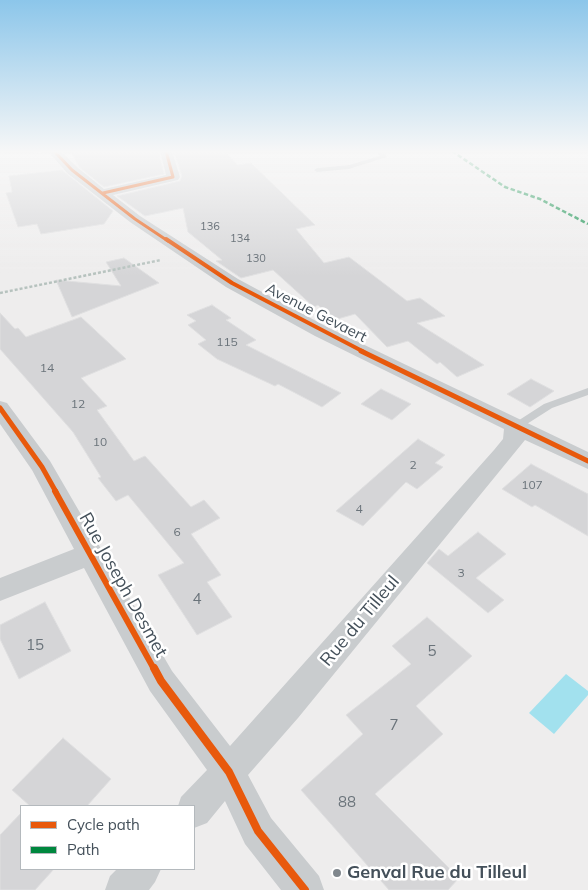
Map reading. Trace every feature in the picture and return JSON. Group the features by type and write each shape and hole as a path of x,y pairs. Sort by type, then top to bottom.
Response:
{"street":[{"name":"Avenue Gevaert","path":"102,193 184,253 279,309 588,462"},
{"name":"Rue Joseph Desmet","path":"0,408 42,467 161,681 173,694 229,772 258,831 305,890"},
{"name":"Rue du Tilleul","path":"195,809 502,455 514,440 515,426"},
{"path":"0,590 90,554"},
{"path":"124,890 141,870"}],"lane":[{"path":"515,426 548,406 588,391"}],"path":[{"path":"0,293 184,253"}],"water":[{"path":"566,674 588,691 588,695 554,734 529,713"}],"building":[{"path":"6,193 90,193 113,211 104,224 41,234 37,224 18,227"},
{"path":"132,193 281,193 315,225 296,229 324,263 349,257 407,301 420,298 445,316 417,323 484,365 457,377 440,362 437,364 408,341 387,347 355,314 334,320 318,305 314,307 273,270 241,278 216,261 222,260 188,232 183,208 145,216 117,196"},
{"path":"124,258 159,283 72,317 56,280 121,286 106,262"},
{"path":"212,305 231,318 226,320 256,340 246,345 341,393 322,407 278,384 275,386 217,359 198,344 206,340 188,325 196,321 187,315"},
{"path":"0,313 15,329 18,328 26,337 81,317 126,359 81,378 107,406 97,410 134,461 145,456 191,507 204,500 220,518 191,534 221,575 207,582 232,617 197,635 158,575 184,563 128,495 116,501 98,478 101,477 73,432 0,349"},
{"path":"531,379 554,391 530,407 507,394"},
{"path":"381,389 411,404 392,420 361,404"},
{"path":"418,439 445,455 435,463 443,467 417,489 406,482 363,526 336,511"},
{"path":"531,464 588,494 588,536 535,505 532,507 502,489"},
{"path":"478,532 506,554 476,578 504,600 488,613 427,563 439,549 448,556"},
{"path":"45,602 71,651 19,679 0,639 0,625"},
{"path":"427,617 472,656 416,706 443,734 375,794 459,878 448,890 389,890 301,790 363,734 346,715 411,664 392,646"},
{"path":"63,738 111,779 88,805 29,805 12,790"},
{"path":"20,814 20,870 53,870 35,890 0,890 0,835"}],"marked path":[{"path":"521,193 540,199 588,224"}],"cycle path":[{"path":"101,193 135,219 232,283 322,332 588,461"},
{"path":"0,408 42,467 161,681 229,772 258,831 305,890"}],"place":[{"name":"Genval Rue du Tilleul","path":"337,873"}]}
